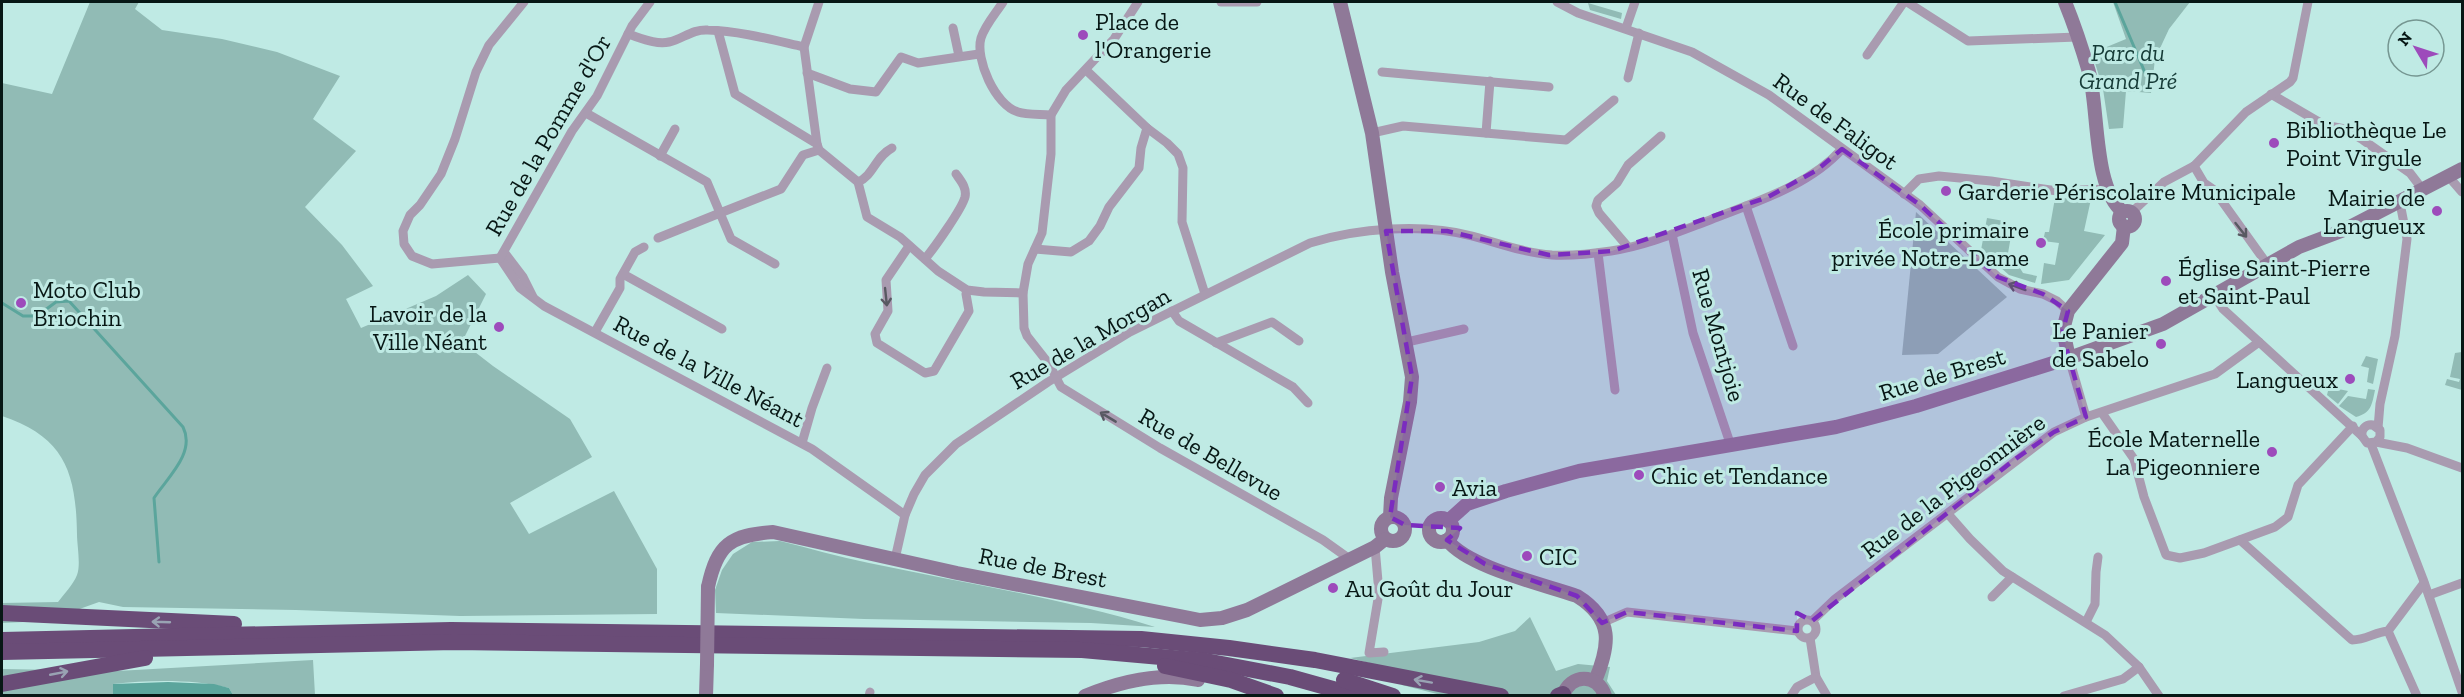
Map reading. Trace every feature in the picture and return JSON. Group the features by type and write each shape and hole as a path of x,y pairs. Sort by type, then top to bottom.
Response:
{"highway":[{"path":"2,613 284,626 324,633"},
{"path":"2,640 451,630 1141,639 1315,660 1501,696"},
{"path":"1141,639 1296,668 1351,682 1393,696"},
{"path":"2,652 465,642 1043,649 1116,652 1206,661 1290,677 1358,696"},
{"path":"2,684 117,662 175,656 197,648"},
{"path":"1043,649 1082,658 1160,665 1206,674 1274,696"}],"main road":[{"path":"1340,2 1372,133 1380,231 1407,342 1412,377 1412,392 1391,498 1390,517 1382,525 1380,543"},
{"path":"2065,2 2089,73 2103,178 2116,206 2127,212 2119,221 2124,226 2122,243 2068,311 2063,330 2069,358"},
{"name":"Rue de Brest","path":"1448,520 1467,504 1579,471 1783,438 1880,416 2069,358 2163,324 2299,247 2336,234 2463,170"},
{"path":"1390,517 1401,519 1405,529 1429,531 1437,541 1447,540"},
{"path":"1429,531 1437,518 1448,520 1453,531 1447,540"},
{"name":"Rue de Brest","path":"706,696 708,587 712,568 730,542 746,534 773,532 895,559 1200,620 1222,618 1247,610 1351,560 1380,543 1397,541 1405,529"},
{"path":"1447,540 1455,549 1485,564 1577,596 1585,601 1602,623 1607,640 1595,681"},
{"path":"1085,696 1108,686 1129,682 1189,678 1274,696"},
{"path":"1561,695 1576,679 1589,678 1595,681 1605,696"}],"street":[{"path":"502,255 432,264 412,256 404,244 403,231 410,215 420,205 441,174 476,72 489,45 524,2"},
{"name":"Rue de la Pomme d'Or","path":"502,255 572,131 597,96 628,34 650,2"},
{"path":"818,147 804,47 819,2"},
{"path":"1003,2 982,35 979,54 995,93 1008,107 1018,113 1051,115 1066,90 1114,39 1138,2"},
{"path":"1221,2 1257,2"},
{"name":"Rue de Faligot","path":"1557,2 1578,13 1692,52 1769,95 1940,222 1998,277 2020,289 2043,294 2057,301 2068,311"},
{"path":"1626,28 1635,2"},
{"path":"1867,55 1906,2 1968,41 2077,37"},
{"path":"2127,212 2164,182 2194,166 2239,118 2271,94 2286,86 2293,78 2308,2"},
{"path":"953,28 959,56"},
{"path":"628,34 660,43 671,42 694,30 718,31 759,36 804,47"},
{"path":"718,31 735,94 818,147 858,182 867,217 900,237 938,271 967,290 1023,293"},
{"path":"1628,78 1639,33"},
{"path":"807,73 850,89 876,92 901,57 918,63 979,54"},
{"path":"1086,70 1178,154 1182,168 1182,222 1205,294"},
{"path":"1382,72 1549,87"},
{"path":"1486,133 1490,81"},
{"path":"2271,94 2324,125 2345,129 2399,164 2410,173 2423,190"},
{"path":"1372,133 1403,126 1566,140 1614,100"},
{"path":"586,113 707,182 731,239 775,264"},
{"name":"Rue de Bellevue","path":"1051,115 1051,154 1047,193 1041,233 1028,264 1023,293 1024,328 1027,336 1049,364 1061,387 1323,540 1351,560"},
{"path":"1035,249 1071,252 1089,241 1100,226 1109,207 1139,168 1141,148 1147,128"},
{"path":"660,156 675,129"},
{"path":"1628,247 1599,213 1596,206 1620,179 1628,165 1661,136"},
{"path":"658,238 781,189 803,155 818,147"},
{"path":"858,182 868,178 881,154 892,148"},
{"name":"Rue de la Morgan","path":"895,559 905,515 925,475 940,458 982,425 1130,332 1310,243 1339,234 1380,231 1447,231 1549,255 1576,256 1598,253 1672,234 1746,206 1789,187 1817,170 1842,149"},
{"path":"2194,166 2204,183 2214,190 2267,264"},
{"path":"925,259 938,242 965,196 963,183 956,174"},
{"path":"1904,194 1918,179 1939,176 1978,179 2057,191 2107,189"},
{"path":"2449,177 2462,193"},
{"path":"2400,202 2407,239 2395,336 2380,404 2365,441 2407,448"},
{"path":"1746,206 1793,346"},
{"name":"Rue Montjoie","path":"1672,234 1693,333 1731,446"},
{"path":"909,246 886,280 888,312 875,334 877,343 925,373 934,371 969,310 967,290"},
{"path":"595,332 620,288 623,274 635,252 644,247"},
{"path":"1598,253 1615,390"},
{"name":"Rue de la Ville Néant","path":"502,255 524,278 534,299 801,443 905,515"},
{"path":"623,274 722,329"},
{"path":"2214,295 2223,309 2353,426 2371,430 2407,448 2463,468"},
{"path":"1172,310 1179,321 1293,387 1308,403"},
{"path":"1216,343 1272,322 1299,341"},
{"path":"1407,342 1464,329"},
{"name":"Rue de la Pigeonnière","path":"1812,621 1835,599 1948,514 2014,460 2054,432 2086,417 2215,374 2259,342"},
{"path":"2069,358 2086,417"},
{"path":"801,443 827,368"},
{"path":"2102,413 2134,459 2144,497 2166,555 2180,558 2204,553 2275,527 2288,517 2298,485 2353,426"},
{"path":"2371,430 2373,443 2463,692"},
{"path":"1948,514 1978,548 2012,577 2105,635 2139,667 2159,696"},
{"path":"2240,540 2352,640 2363,640 2377,632 2388,631 2424,583"},
{"path":"1380,543 1379,593 1369,653 1384,652"},
{"path":"2086,622 2095,604 2098,557"},
{"path":"1992,597 2012,577"},
{"path":"2429,595 2463,583"},
{"path":"1602,623 1627,612 1797,631 1803,638 1810,638 1816,632 1812,621 1802,621 1797,631"},
{"path":"2388,631 2417,696"},
{"path":"1810,638 1816,677 1827,696"},
{"path":"2064,696 2090,693 2123,679 2139,667"},
{"path":"1791,696 1797,687 1816,677"}],"highlighted area":[{"path":"1842,149 1920,205 1998,277 2043,294 2068,311 2063,330 2086,417 2054,432 2014,460 1812,621 1797,613 1797,631 1627,612 1602,623 1577,596 1485,564 1447,540 1460,528 1405,525 1390,517 1412,377 1386,231 1447,231 1549,255 1612,251 1768,197 1817,170"}],"green space":[{"path":"90,2 139,2 135,9 162,30 222,39 277,52 340,76 313,119 356,151 305,207 342,245 373,286 346,299 361,328 436,296 468,275 486,294 462,342 570,419 592,457 510,503 529,534 614,491 657,569 657,614 460,616 123,607 99,602 46,621 2,623 2,603 58,602 75,579 79,561 74,492 62,459 53,446 40,434 2,416 2,83 52,94"},
{"name":"Parc du Grand Pré","path":"2113,2 2190,2 2169,29 2155,59 2151,93 2126,91 2123,128 2109,129 2103,89 2092,53 2126,39"},
{"path":"1588,3 1622,13 1621,19 1590,10"},
{"path":"2055,198 2091,199 2084,231 2105,235 2069,280 2041,284 2044,263 2055,265 2059,243 2043,241 2045,232 2049,232"},
{"path":"1916,212 2007,297 1938,354 1902,355"},
{"path":"1987,218 2004,221 2002,235 2011,236 2007,259 2015,260 2023,273 2037,276 2035,283 2009,275 1981,250"},
{"path":"2462,352 2462,390 2445,385 2447,379 2459,382 2460,379 2450,377 2455,353"},
{"path":"2366,356 2378,359 2373,384 2367,382 2369,368 2361,366"},
{"path":"2329,387 2348,391 2338,404 2327,395"},
{"path":"2368,389 2375,390 2372,404 2365,413 2356,417 2339,406 2348,396 2366,399"},
{"path":"780,541 858,561 1048,599 1155,627 1091,623 864,619 716,613 715,590 722,570 733,554 752,542"},
{"path":"1530,617 1556,671 1578,664 1610,667 1607,681 1616,695 1441,695 1402,685 1404,672 1350,658 1479,642 1515,631"},
{"path":"313,660 315,695 233,695 229,688 171,681 113,684 113,695 2,695 2,669 117,671"}],"shaded area":[{"path":"168,682 214,684 229,688 233,695 113,695 113,684"}],"waterway":[{"path":"2115,2 2146,75"},
{"path":"2,303 23,316 37,316 56,302 69,301 183,427 186,437 183,456 154,498 159,562"}],"place":[{"name":"Place de l'Orangerie","path":"1083,35"},
{"name":"Bibliothèque Le Point Virgule","path":"2274,143"},
{"name":"Garderie Périscolaire Municipale","path":"1946,191"},
{"name":"Mairie de Langueux","path":"2437,211"},
{"name":"École primaire privée Notre-Dame","path":"2041,243"},
{"name":"Église Saint-Pierre et Saint-Paul","path":"2166,281"},
{"name":"Moto Club Briochin","path":"21,303"},
{"name":"Lavoir de la Ville Néant","path":"499,327"},
{"name":"Le Panier de Sabelo","path":"2161,344"},
{"name":"Langueux","path":"2350,379"},
{"name":"École Maternelle La Pigeonniere","path":"2272,452"},
{"name":"Chic et Tendance","path":"1639,475"},
{"name":"Avia","path":"1440,487"},
{"name":"CIC","path":"1527,556"},
{"name":"Au Goût du Jour","path":"1333,588"}]}
